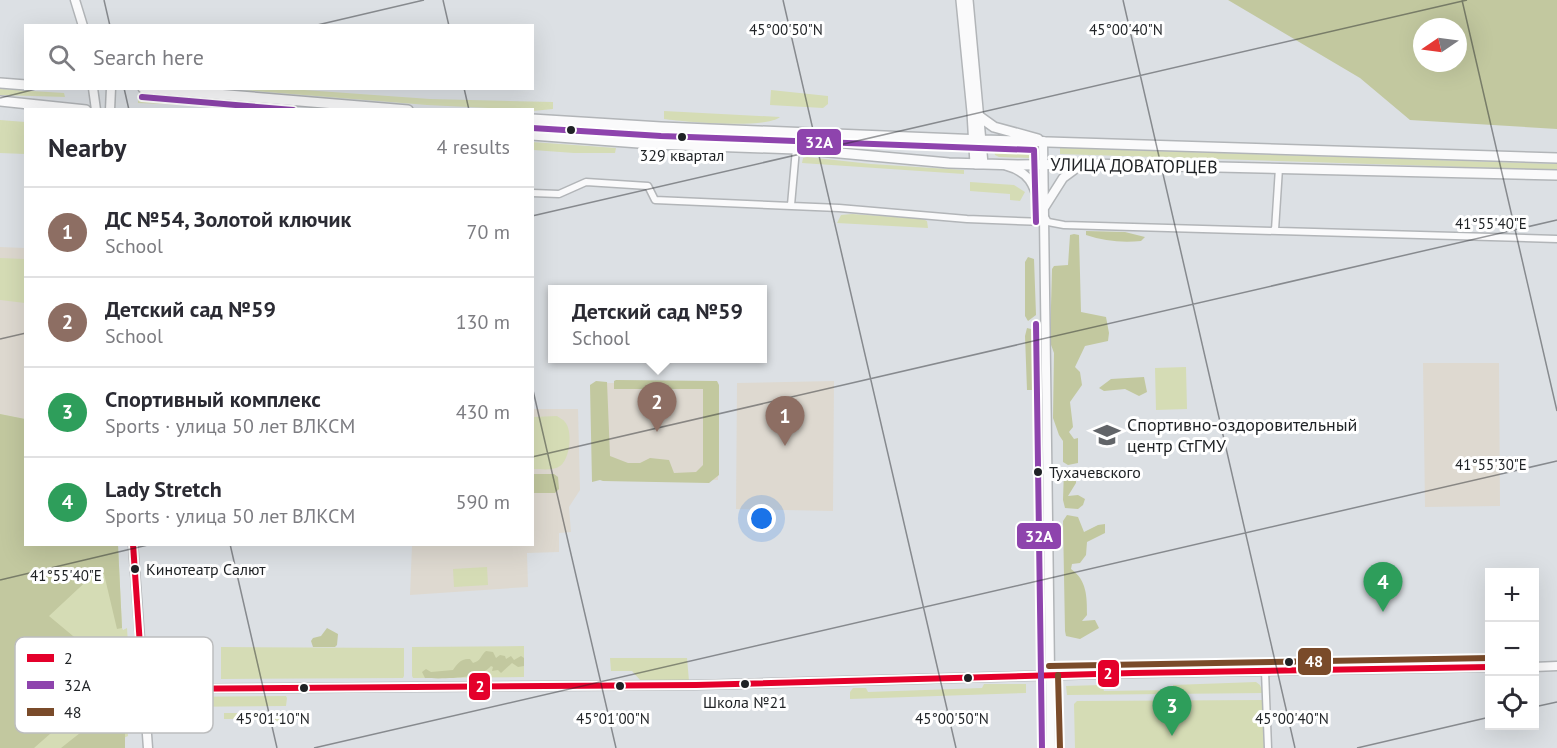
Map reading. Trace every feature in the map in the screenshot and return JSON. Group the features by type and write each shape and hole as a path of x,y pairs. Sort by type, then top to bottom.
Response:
{"main road":[{"path":"961,0 979,143 979,164"},
{"path":"955,139 966,131 976,117 968,0"},
{"path":"0,83 24,85"},
{"path":"166,90 384,108"},
{"path":"0,101 67,108"},
{"path":"976,117 994,127 1029,135 1043,141"},
{"name":"УЛИЦА ДОВАТОРЦЕВ","path":"534,119 661,127 955,139 979,143 1043,141 1557,158"},
{"name":"УЛИЦА ДОВАТОРЦЕВ","path":"534,135 652,144 796,149 1004,165 1082,164 1557,175"}],"street":[{"path":"75,0 84,24"},
{"path":"93,90 96,108"},
{"path":"110,108 111,90"},
{"path":"1043,141 1051,748"},
{"path":"791,205 796,149"},
{"path":"1044,215 1063,178 1082,164"},
{"path":"1004,165 1022,173 1032,182 1048,222 1064,225 1557,239"},
{"path":"1275,231 1279,168"},
{"path":"534,193 559,194 586,182 648,186 655,200 791,205 967,219 1044,215"},
{"path":"133,546 139,637"},
{"path":"1539,666 1557,666"},
{"path":"213,689 696,686 1049,675 1485,667"},
{"path":"1265,670 1268,748"},
{"path":"147,733 148,748"}],"shaded area":[{"path":"0,247 24,248 24,419 0,414"},
{"path":"1423,363 1499,363 1500,506 1425,507"},
{"path":"834,381 833,511 736,509 737,383"},
{"path":"595,383 718,383 718,480 595,480"},
{"path":"534,409 578,409 580,490 569,507 571,532 559,533 559,552 527,553 528,587 410,595 412,546 534,546"}],"green space":[{"path":"1228,0 1557,0 1557,129 1410,120 1360,78"},
{"path":"0,89 64,93 65,97 0,95"},
{"path":"243,90 304,90 430,99 553,102 553,109 534,111 534,108 427,105"},
{"path":"771,90 828,96 828,104 823,108 770,105"},
{"path":"138,97 211,102 211,106 138,103"},
{"path":"664,111 780,117 759,123 706,123 664,119"},
{"path":"0,120 24,122 24,154 0,153"},
{"path":"534,124 660,134 968,146 967,151 660,139 534,130"},
{"path":"534,142 616,148 615,153 534,150"},
{"path":"997,147 1030,147 1034,152 1029,158 999,157 994,151"},
{"path":"1060,148 1557,164 1557,170 1060,154"},
{"path":"803,158 964,170 964,174 802,163"},
{"path":"970,182 1014,185 1025,192 1020,201 1010,200 1010,194 970,191"},
{"path":"841,215 923,219 927,221 928,228 837,223"},
{"path":"1086,231 1125,232 1145,237 1141,241 1113,241 1086,235"},
{"path":"1070,235 1079,235 1081,312 1106,317 1109,333 1108,341 1085,346 1075,367 1080,372 1082,385 1070,402 1073,427 1069,432 1074,439 1078,438 1078,463 1068,465 1063,462 1063,441 1053,418 1054,353 1050,342 1052,269 1054,266 1068,265"},
{"path":"1028,257 1034,259 1036,315 1028,321 1025,316 1025,262"},
{"path":"0,258 24,259 24,303 0,300"},
{"path":"1027,328 1035,330 1036,368 1032,390 1027,390 1025,336"},
{"path":"1186,367 1187,409 1156,410 1155,368"},
{"path":"1144,377 1147,392 1139,396 1125,389 1104,391 1099,388 1111,379"},
{"path":"616,380 717,381 719,385 719,475 709,483 600,480 592,482 590,385 596,381 607,382 610,456 628,463 640,463 650,458 669,460 674,473 696,472 703,465 703,389 614,389"},
{"path":"0,414 24,419 24,546 118,546 122,628 123,630 127,628 128,637 15,637 15,733 128,733 128,736 119,740 119,748 0,748"},
{"path":"0,414 24,419 24,546 118,546 122,628 117,629 104,574 94,574 49,616 74,637 15,637 15,733 51,733 34,748 0,748"},
{"path":"557,416 567,426 568,451 557,468 534,469 534,417"},
{"path":"1064,469 1069,469 1076,475 1076,483 1068,496 1078,495 1085,499 1083,505 1078,509 1065,508"},
{"path":"534,474 554,474 558,477 559,489 555,493 534,493"},
{"path":"1067,515 1078,517 1084,532 1105,524 1105,533 1087,542 1086,555 1080,563 1072,564 1071,569 1080,578 1086,595 1087,615 1082,621 1095,620 1099,628 1080,639 1066,636 1065,631 1063,521"},
{"path":"487,567 488,585 454,587 453,569"},
{"path":"327,628 338,634 337,645 335,647 313,647 311,641 313,638 321,636"},
{"path":"524,646 524,677 413,678 412,676 412,647"},
{"path":"221,647 404,648 404,676 403,678 221,679"},
{"path":"486,651 493,652 496,658 500,655 505,656 506,659 511,656 514,660 521,656 524,658 524,666 518,667 512,663 501,673 498,670 492,671 491,666 479,674 450,678 425,678 422,672 426,669 431,672 453,670 464,659 476,662"},
{"path":"610,658 687,658 689,681 641,681 632,671 611,671"},
{"path":"1256,682 1263,693 1067,695 1066,686 1102,685 1104,691 1173,690 1173,685"},
{"path":"984,684 1026,684 1026,693 850,699 850,692 853,688 866,688 868,692 982,688"},
{"path":"286,696 287,698 286,706 213,707 213,697"},
{"path":"1265,700 1266,748 1075,748 1074,704 1077,701"},
{"path":"224,713 281,713 284,720 281,725 274,719 224,719"},
{"path":"80,733 125,733 125,748 61,748"}],"transit line":[{"name":"32A","path":"142,97 270,108"},
{"name":"32A","path":"534,128 661,136 1034,150 1036,222"},
{"name":"32A","path":"1036,324 1042,748"},
{"name":"2","path":"133,546 139,637"},
{"name":"48","path":"1049,666 1485,658"},
{"name":"2","path":"213,688 696,685 1133,673 1485,667"},
{"name":"48","path":"1058,675 1060,748"}],"place":[{"name":"329 квартал","path":"682,137"},
{"name":"Детский сад №59","path":"657,432"},
{"name":"Спортивно-оздоровительный центр СтГМУ","path":"1107,435"},
{"name":"ДС №54, Золотой ключик","path":"785,446"},
{"name":"Тухачевского","path":"1038,472"},
{"name":"Кинотеатр Салют","path":"135,569"},
{"name":"Lady Stretch","path":"1383,612"},
{"name":"Школа №21","path":"745,684"},
{"name":"Спортивный комплекс","path":"1172,736"}]}
